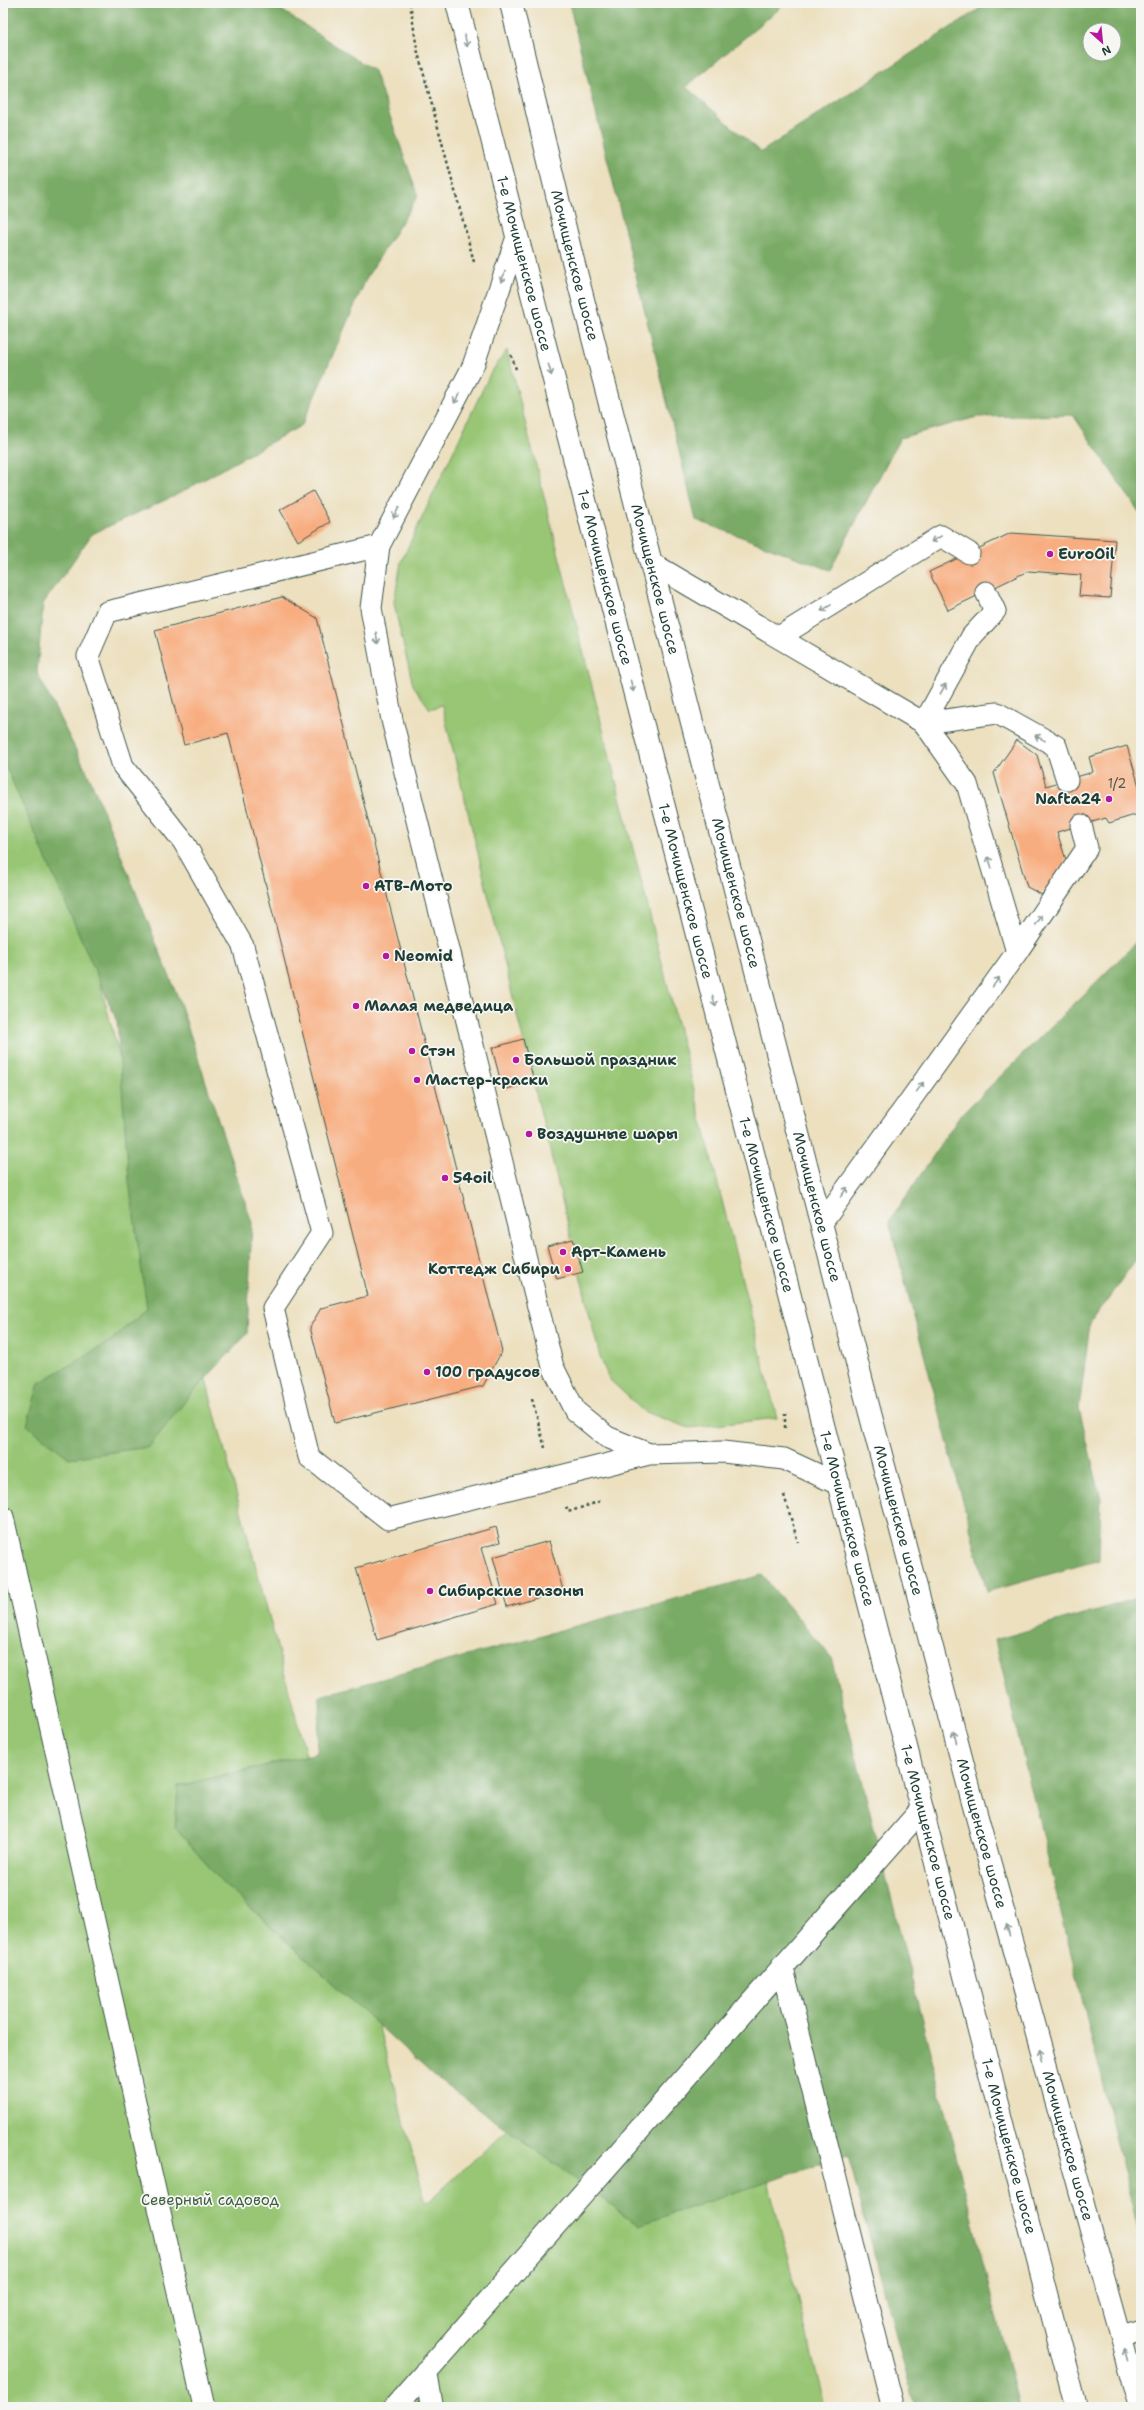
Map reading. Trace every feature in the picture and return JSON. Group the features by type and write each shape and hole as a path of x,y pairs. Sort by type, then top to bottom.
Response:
{"main road":[{"name":"1-е Мочищенское шоссе","path":"457,3 516,240 840,1485 1076,2407"},
{"name":"Мочищенское шоссе","path":"511,3 570,249 653,564 821,1224 972,1799 1140,2407"},
{"path":"395,2407 922,1809"},
{"path":"782,1967 893,2407"},
{"path":"426,2371 432,2407"}],"lane":[{"path":"516,240 473,366 379,546 371,608 392,720 553,1367 575,1411 606,1437 649,1454"},
{"path":"779,637 941,536 968,553"},
{"path":"379,546 107,612 88,656 123,766 183,841 243,946 246,954 322,1233 273,1308 309,1458 388,1519 649,1454 724,1452 784,1459 840,1485"},
{"path":"653,564 924,723 967,784 1017,952"},
{"path":"924,723 972,636 995,611 986,592"},
{"path":"924,723 997,713 1056,746 1067,780"},
{"path":"821,1224 1017,952 1087,848 1081,825"},
{"path":"3,1517 204,2407"},
{"path":"1120,2335 1141,2330"}],"path":[{"path":"410,3 416,49 471,251 480,281 495,299"},
{"path":"511,352 517,374"},
{"path":"785,1410 784,1459 781,1484 798,1542"}],"green space":[{"path":"3,3 271,3 374,71 418,196 367,277 302,425 176,495 92,534 43,604 37,673 90,778 179,1000 252,1223 247,1334 187,1399 149,1447 69,1458 27,1425 39,1383 110,1341 147,1308 129,1181 117,1021 3,760"},
{"path":"569,3 786,3 686,87 761,152 988,3 1141,3 1141,515 1073,415 977,417 900,438 830,570 696,520"},
{"path":"507,350 777,1418 689,1428 643,1411 609,1379 600,1357 442,705 430,709 413,685 394,602 401,562 490,374"},
{"name":"Северный садовод","path":"3,620 426,2204 709,1945 825,2407 3,2407"},
{"path":"1141,938 1141,1252 1090,1324 1079,1408 1101,1499 1099,1560 987,1592 889,1222 960,1116"},
{"path":"762,1575 831,1657 1019,2407 915,2407 848,2155 638,2225 434,2076 223,1883 175,1828 178,1786 317,1753 320,1696"},
{"path":"1141,1597 1141,2242 995,1640"}],"building":[{"path":"313,491 330,522 298,541 280,510"},
{"path":"1011,533 1115,540 1110,598 1079,596 1081,575 1028,571 948,610 929,572"},
{"name":"Малая медведица","path":"282,597 317,618 502,1351 483,1386 335,1423 310,1327 321,1308 368,1296 228,733 184,745 155,630"},
{"path":"1017,740 1037,755 1046,786 1093,772 1089,757 1127,746 1141,793 1141,813 1109,823 1106,818 1057,832 1066,860 1042,895 1027,887 994,773"},
{"path":"523,1039 534,1081 503,1090 492,1048"},
{"path":"573,1239 583,1272 557,1279 547,1246"},
{"path":"496,1527 500,1542 481,1548 498,1604 377,1640 356,1568"},
{"path":"549,1541 563,1590 507,1607 493,1557"}],"place":[{"name":"EuroOil","path":"1050,554"},
{"name":"Nafta24","path":"1109,799"},
{"name":"АТВ-Мото","path":"366,886"},
{"name":"Neomid","path":"386,956"},
{"name":"Малая медведица","path":"356,1006"},
{"name":"Стэн","path":"412,1051"},
{"name":"Большой праздник","path":"516,1060"},
{"name":"Мастер-краски","path":"417,1080"},
{"name":"Воздушные шары","path":"529,1134"},
{"name":"54oil","path":"445,1178"},
{"name":"Арт-Камень","path":"563,1252"},
{"name":"Коттедж Сибири","path":"568,1269"},
{"name":"100 градусов","path":"427,1372"},
{"name":"Сибирские газоны","path":"430,1591"}]}
